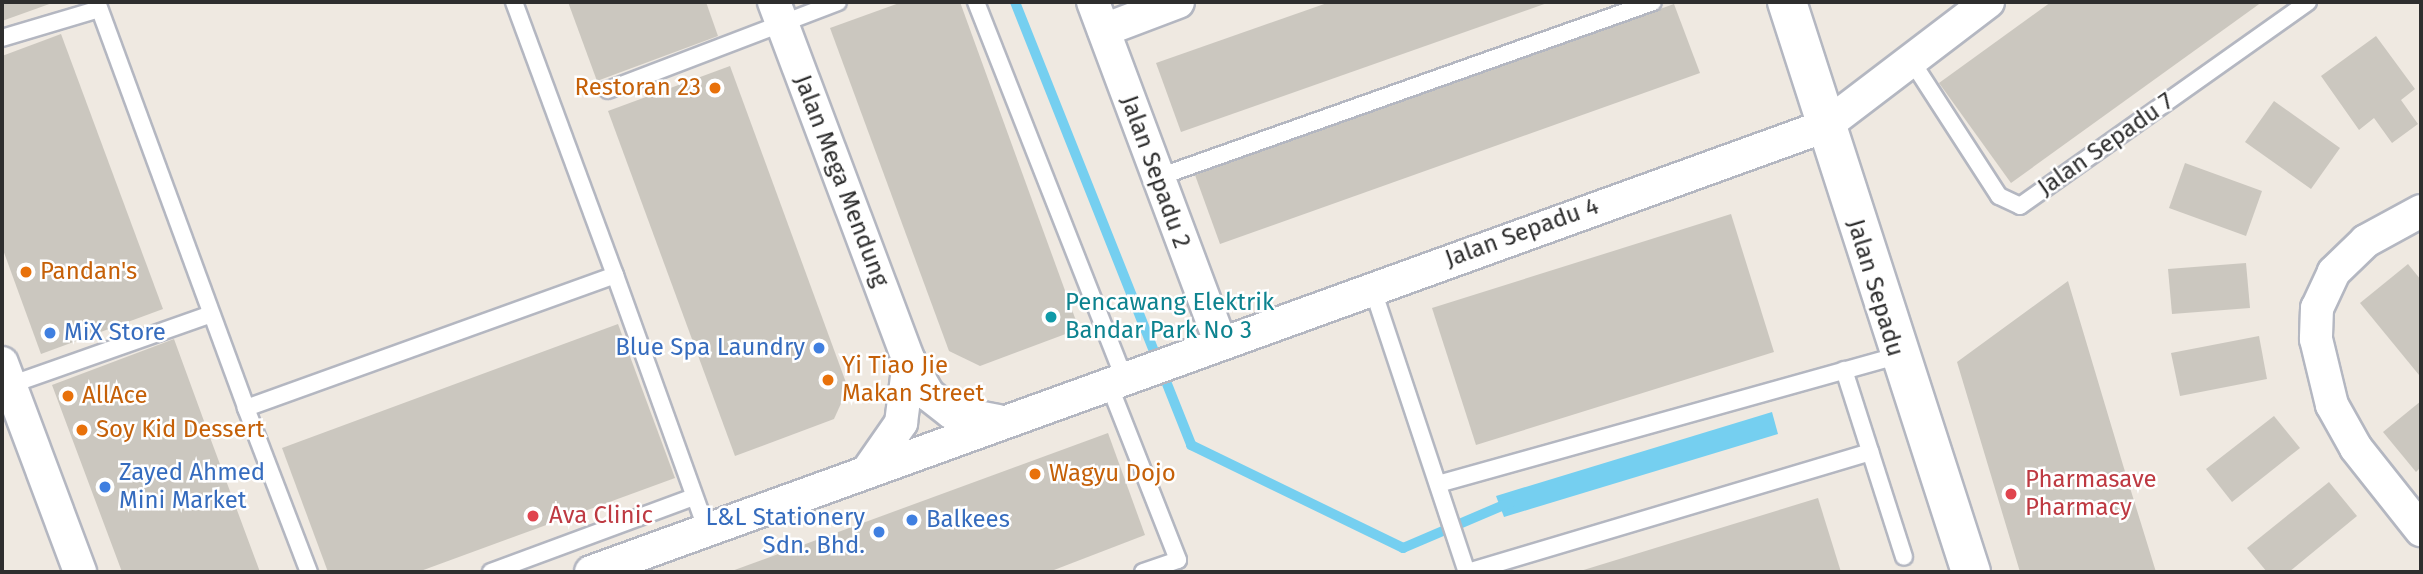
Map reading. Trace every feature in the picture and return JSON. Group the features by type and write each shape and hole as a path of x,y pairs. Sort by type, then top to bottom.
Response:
{"street":[{"path":"1098,16 1178,2"},
{"name":"Jalan Sepadu","path":"1787,2 1896,356 1971,572"},
{"name":"Jalan Sepadu 4","path":"1213,345 1825,126 1988,2"},
{"name":"Jalan Mega Mendung","path":"778,13 909,361 929,395 951,412 1003,421"},
{"name":"Jalan Sepadu 2","path":"1098,16 1213,345"},
{"path":"2421,211 2366,241 2334,272 2317,308 2316,339 2332,405 2356,448 2421,530"},
{"path":"608,569 1123,375 1213,345"},
{"name":"Jalan Mega Mendung","path":"866,473 901,423 909,361"},
{"path":"4,379 80,572"}],"lane":[{"path":"514,2 707,530"},
{"path":"608,90 778,13 838,2"},
{"path":"976,2 1123,375 1178,560 1143,572"},
{"path":"1156,178 1653,2"},
{"name":"Jalan Sepadu 7","path":"1911,60 1999,196 2020,206 2308,2"},
{"path":"2,38 98,6 309,572"},
{"path":"246,408 615,275"},
{"path":"1372,287 1467,572 1871,452"},
{"path":"4,379 211,314"},
{"path":"1438,484 1896,356"},
{"path":"1844,370 1904,557"},
{"path":"491,572 694,497"}],"water":[{"path":"1772,412 1778,434 1504,517 1496,496"}],"building":[{"path":"2,2 55,2 2,21"},
{"path":"568,2 706,2 718,36 597,81"},
{"path":"902,2 960,2 1079,329 980,366 949,351 830,28"},
{"path":"1330,2 1550,2 1181,132 1156,63"},
{"path":"2051,2 2262,2 2011,183 1939,83"},
{"path":"1674,4 1700,73 1220,244 1195,175"},
{"path":"61,34 163,309 41,354 2,247 2,56"},
{"path":"2376,36 2415,89 2401,100 2418,124 2392,143 2374,118 2359,130 2321,76"},
{"path":"730,66 848,388 834,419 735,456 608,111"},
{"path":"2274,101 2340,148 2311,189 2245,142"},
{"path":"2185,163 2262,191 2246,236 2169,208"},
{"path":"1731,214 1774,352 1476,445 1432,308"},
{"path":"2246,263 2250,308 2172,314 2168,269"},
{"path":"2408,264 2421,280 2419,375 2360,303"},
{"path":"2068,281 2156,572 2020,572 1957,362"},
{"path":"618,324 675,478 418,572 328,572 282,448"},
{"path":"2259,336 2267,379 2180,396 2171,353"},
{"path":"174,339 260,572 122,572 52,385"},
{"path":"2421,401 2421,467 2416,472 2383,432"},
{"path":"2274,416 2300,448 2232,502 2206,469"},
{"path":"1108,433 1145,535 1054,570 729,572"},
{"path":"2329,482 2357,516 2289,572 2267,572 2247,548"},
{"path":"1818,498 1841,572 1577,572"}],"waterway":[{"path":"1015,2 1191,445 1403,548 1511,502"}],"place":[{"name":"Restoran 23","path":"715,88"},
{"name":"Pandan's","path":"26,272"},
{"name":"Pencawang Elektrik Bandar Park No 3","path":"1051,317"},
{"name":"MiX Store","path":"50,333"},
{"name":"Blue Spa Laundry","path":"819,348"},
{"name":"Yi Tiao Jie Makan Street","path":"828,380"},
{"name":"AllAce","path":"68,396"},
{"name":"Soy Kid Dessert","path":"82,430"},
{"name":"Wagyu Dojo","path":"1035,474"},
{"name":"Zayed Ahmed Mini Market","path":"105,487"},
{"name":"Pharmasave Pharmacy","path":"2011,494"},
{"name":"Ava Clinic","path":"533,516"},
{"name":"Balkees","path":"912,520"},
{"name":"L&L Stationery Sdn. Bhd.","path":"879,532"}]}
